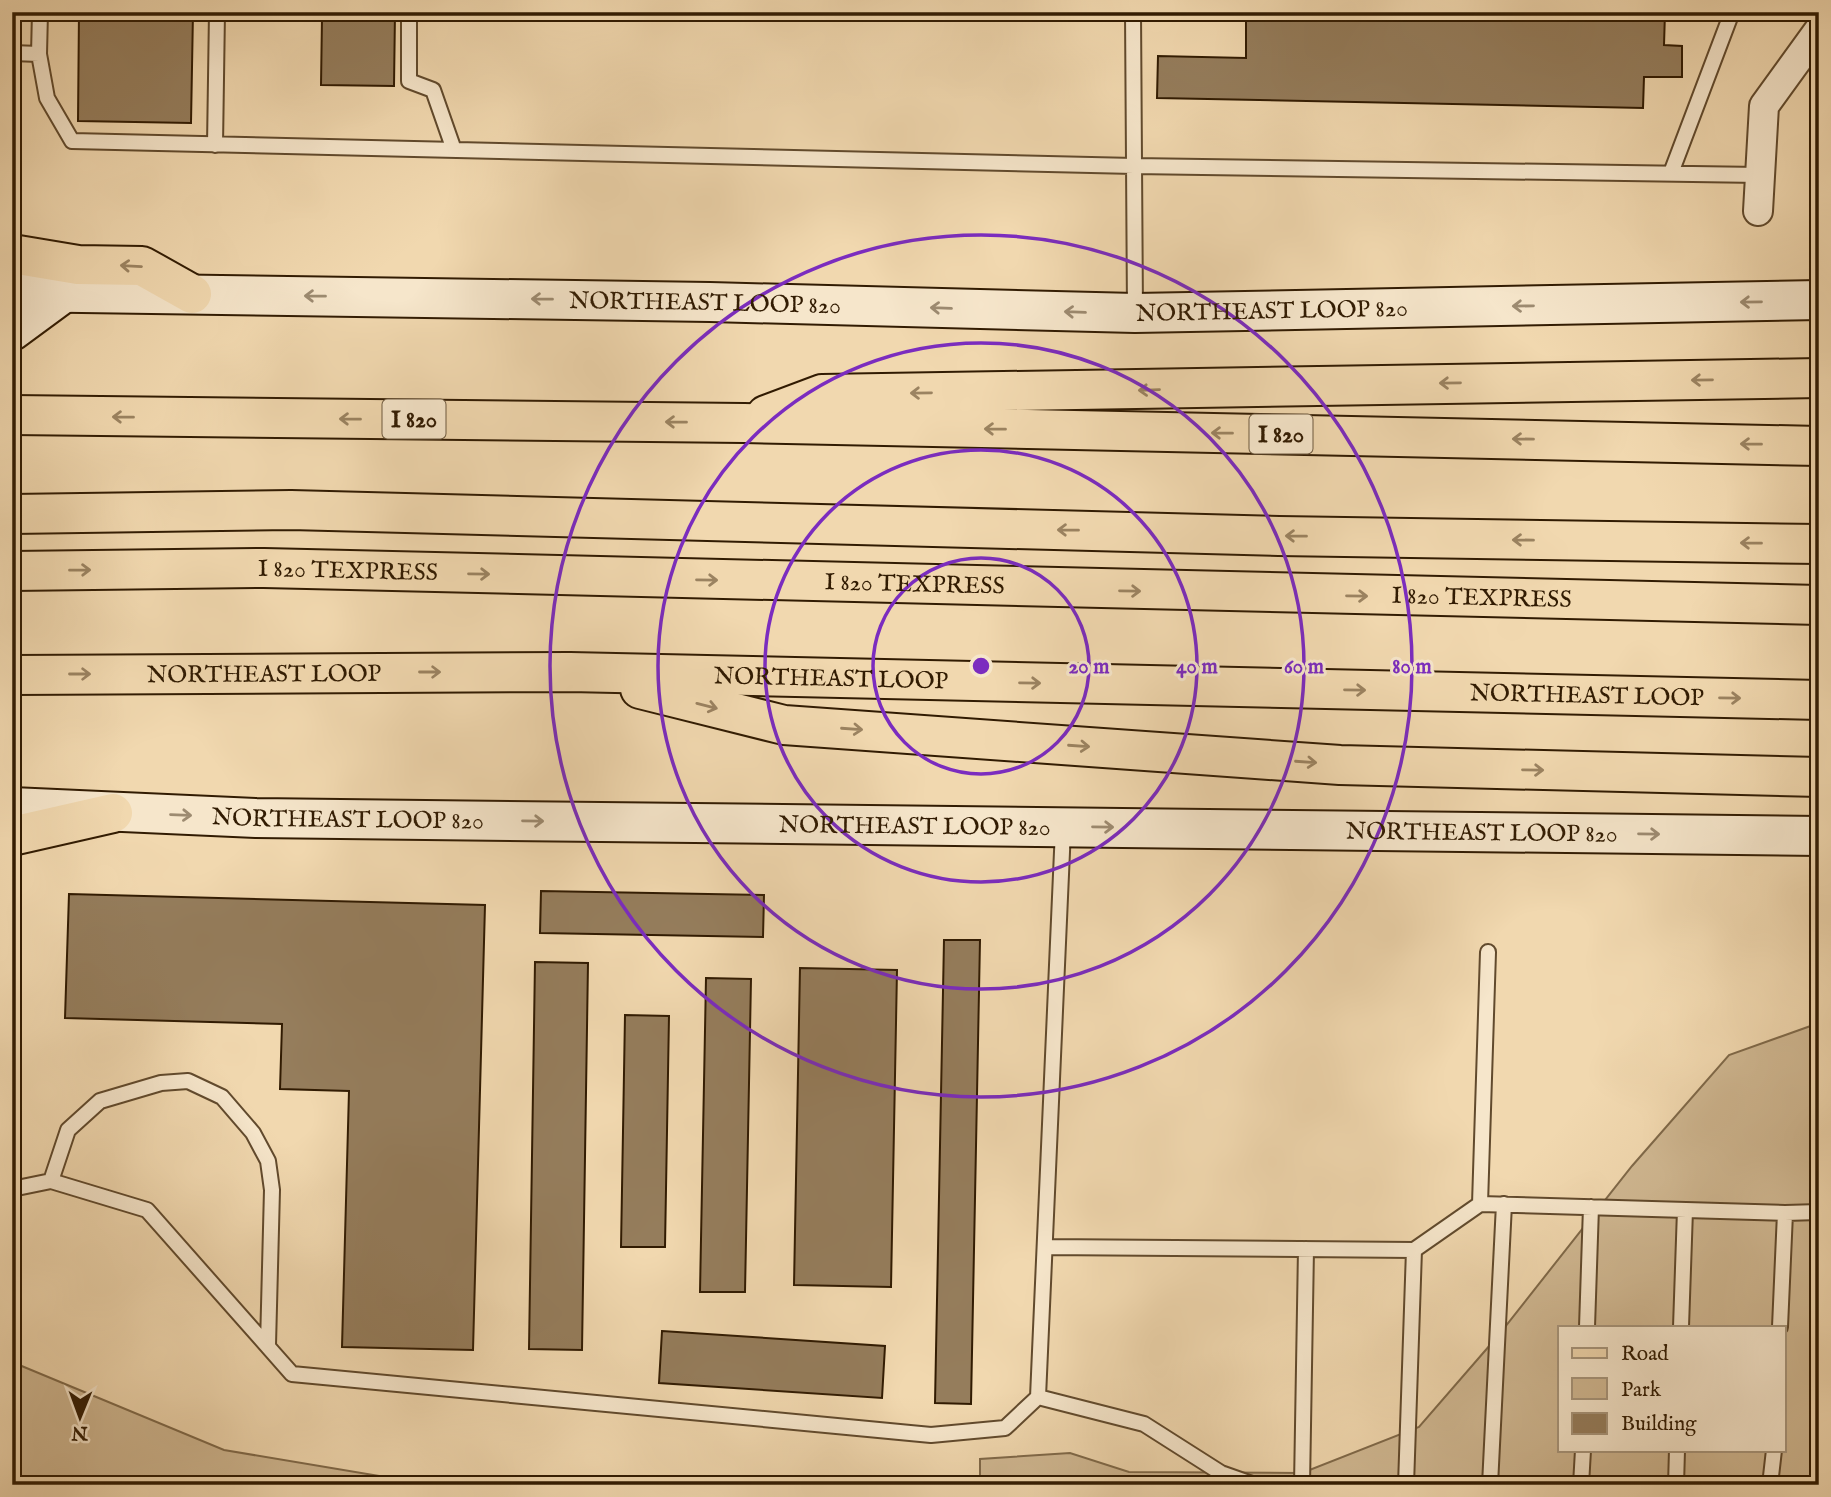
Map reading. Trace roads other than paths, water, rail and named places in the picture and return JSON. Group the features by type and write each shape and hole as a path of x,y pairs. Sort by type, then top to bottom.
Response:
{"main road":[{"path":"12,254 78,265 142,266 192,294"},
{"name":"NORTHEAST LOOP 820","path":"12,292 697,302 1135,313 1819,300"},
{"path":"12,331 65,292"},
{"path":"744,423 822,394 1819,378"},
{"name":"I 820","path":"12,415 744,423 1819,446"},
{"path":"12,514 291,510 1279,536 1819,544"},
{"name":"I 820 TEXPRESS","path":"12,571 264,568 1819,605"},
{"path":"570,672 784,724 1340,765 1819,777"},
{"name":"NORTHEAST LOOP","path":"12,675 570,672 1819,700"},
{"name":"NORTHEAST LOOP 820","path":"13,814 113,813 256,818 1819,836"}],"street":[{"path":"1758,211 1764,106 1819,30"}],"lane":[{"path":"40,12 39,54 47,98 72,141 1134,166 1760,175"},
{"path":"215,145 217,12"},
{"path":"410,12 409,81 433,90 454,150"},
{"path":"1133,12 1135,313"},
{"path":"1671,173 1732,12"},
{"path":"12,53 39,54"},
{"path":"12,1189 51,1181 147,1210 292,1374 931,1435 1005,1428 1038,1397 1063,827"},
{"path":"1480,1204 1488,952"},
{"path":"51,1181 68,1130 100,1101 161,1083 188,1081 222,1097 253,1133 268,1161 272,1190 268,1345"},
{"path":"1045,1247 1415,1250 1480,1204 1819,1212"},
{"path":"1490,1485 1504,1204"},
{"path":"1587,1326 1591,1207"},
{"path":"1681,1326 1685,1210"},
{"path":"1780,1326 1785,1213"},
{"path":"1302,1485 1307,1249"},
{"path":"1405,1485 1415,1250"},
{"path":"1038,1397 1144,1424 1221,1474 1255,1485"},
{"path":"1581,1485 1583,1452"},
{"path":"1676,1485 1677,1452"},
{"path":"1770,1485 1774,1452"}]}
